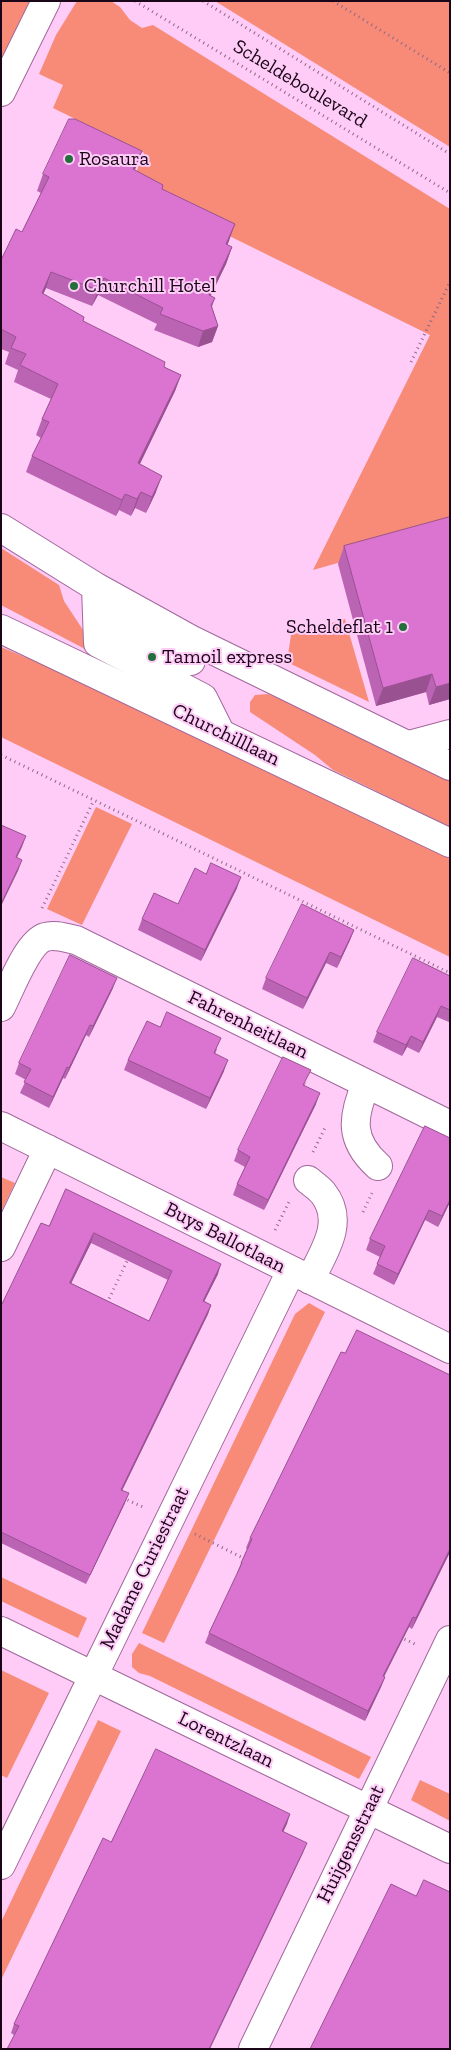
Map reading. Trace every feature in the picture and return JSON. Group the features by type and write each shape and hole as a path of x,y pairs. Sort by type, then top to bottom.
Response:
{"street":[{"path":"1,92 46,1"},
{"path":"1,528 96,587 190,639 450,766"},
{"path":"96,587 98,643 203,698 220,732"},
{"name":"Churchilllaan","path":"1,629 450,843"},
{"path":"409,745 450,734"},
{"name":"Fahrenheitlaan","path":"43,938 56,936 76,940 450,1125"},
{"path":"5,990 29,951 43,938"},
{"path":"366,1084 356,1108 357,1132 364,1154 377,1175"},
{"name":"Buys Ballotlaan","path":"1,1126 450,1349"},
{"path":"1,1247 48,1149"},
{"name":"Madame Curiestraat","path":"1,1865 169,1520 300,1276 330,1238 334,1215 323,1193 308,1180"},
{"name":"Lorentzlaan","path":"1,1631 450,1849"},
{"name":"Huijgensstraat","path":"253,2049 446,1648"}],"path":[{"name":"Scheldeboulevard","path":"134,1 450,193"},
{"name":"Scheldeboulevard","path":"203,1 450,154"},
{"path":"333,1 450,73"},
{"path":"411,362 450,282"},
{"path":"1,755 450,973"},
{"path":"43,938 41,911 94,800"},
{"path":"360,1219 377,1175"},
{"path":"103,1311 134,1248"},
{"path":"118,1495 246,1560"},
{"path":"399,1637 446,1648"}],"shaded area":[{"path":"1,1 30,1 1,61"},
{"path":"77,1 111,1 120,7 130,20 142,28 153,25 450,209 450,531 313,570 430,335 130,187 144,153 53,108 63,85 39,74 56,35"},
{"path":"215,1 450,1 450,147"},
{"path":"1,548 59,585 64,601 83,630 87,650 1,605"},
{"path":"345,619 369,702 287,662 291,635"},
{"path":"1,647 75,678 450,859 450,957 1,737"},
{"path":"268,694 450,781 450,827 333,770 315,755 250,712 250,702 255,695"},
{"path":"96,807 132,824 82,925 47,909"},
{"path":"1,1177 15,1183 1,1212"},
{"path":"309,1303 325,1312 164,1643 142,1633 295,1314"},
{"path":"1,1577 87,1618 78,1638 1,1601"},
{"path":"139,1643 371,1757 359,1779 150,1676 139,1673 132,1667 132,1654"},
{"path":"1,1670 49,1693 7,1778 1,1775"},
{"path":"98,1720 121,1731 1,1980 1,1922"},
{"path":"420,1780 450,1794 450,1821 411,1800"}],"building":[{"path":"69,119 75,119 142,151 133,169 163,185 162,189 235,224 226,244 232,247 209,295 215,298 211,305 218,326 203,331 160,314 163,308 104,278 98,290 51,272 42,293 84,317 83,321 165,362 164,367 181,375 138,463 162,476 152,497 141,492 137,499 125,494 122,500 32,456 49,422 42,419 58,384 20,365 26,354 11,348 16,337 1,329 1,257 16,229 22,232 49,177 43,174"},
{"name":"Scheldeflat 1","path":"450,517 450,683 436,687 432,674 383,688 344,546"},
{"path":"1,825 26,836 16,857 22,860 1,904"},
{"path":"211,863 241,877 205,950 142,919 154,893 178,904 195,868 206,874"},
{"path":"302,904 354,930 341,957 330,952 307,998 266,978"},
{"path":"70,955 117,978 93,1026 90,1025 69,1068 67,1067 53,1097 24,1082 31,1069 19,1063"},
{"path":"413,958 450,976 450,1010 441,1006 423,1042 411,1036 406,1045 377,1032"},
{"path":"167,1012 221,1038 214,1053 228,1060 210,1098 128,1060 147,1021 160,1027"},
{"path":"283,1057 311,1070 303,1085 320,1093 268,1200 237,1184 250,1157 238,1150"},
{"path":"425,1126 450,1138 450,1200 442,1216 429,1210 398,1274 377,1264 385,1246 370,1239"},
{"path":"66,1189 221,1264 203,1301 211,1305 121,1490 129,1493 90,1575 1,1532 1,1306 41,1223 49,1226","holes":["94,1233 172,1271 149,1321 70,1283"]},
{"path":"357,1330 450,1375 450,1549 416,1618 413,1617 383,1676 385,1677 368,1711 209,1633 242,1563 252,1539 250,1538 341,1352 345,1353"},
{"path":"156,1749 290,1814 282,1831 307,1843 209,2049 7,2049 19,2026 14,2024 103,1838 111,1842"},
{"path":"424,1880 450,1892 450,2049 310,2049 391,1884 416,1896"}],"place":[{"name":"Rosaura","path":"69,159"},
{"name":"Churchill Hotel","path":"74,286"},
{"name":"Scheldeflat 1","path":"403,627"},
{"name":"Tamoil express","path":"152,657"}]}
